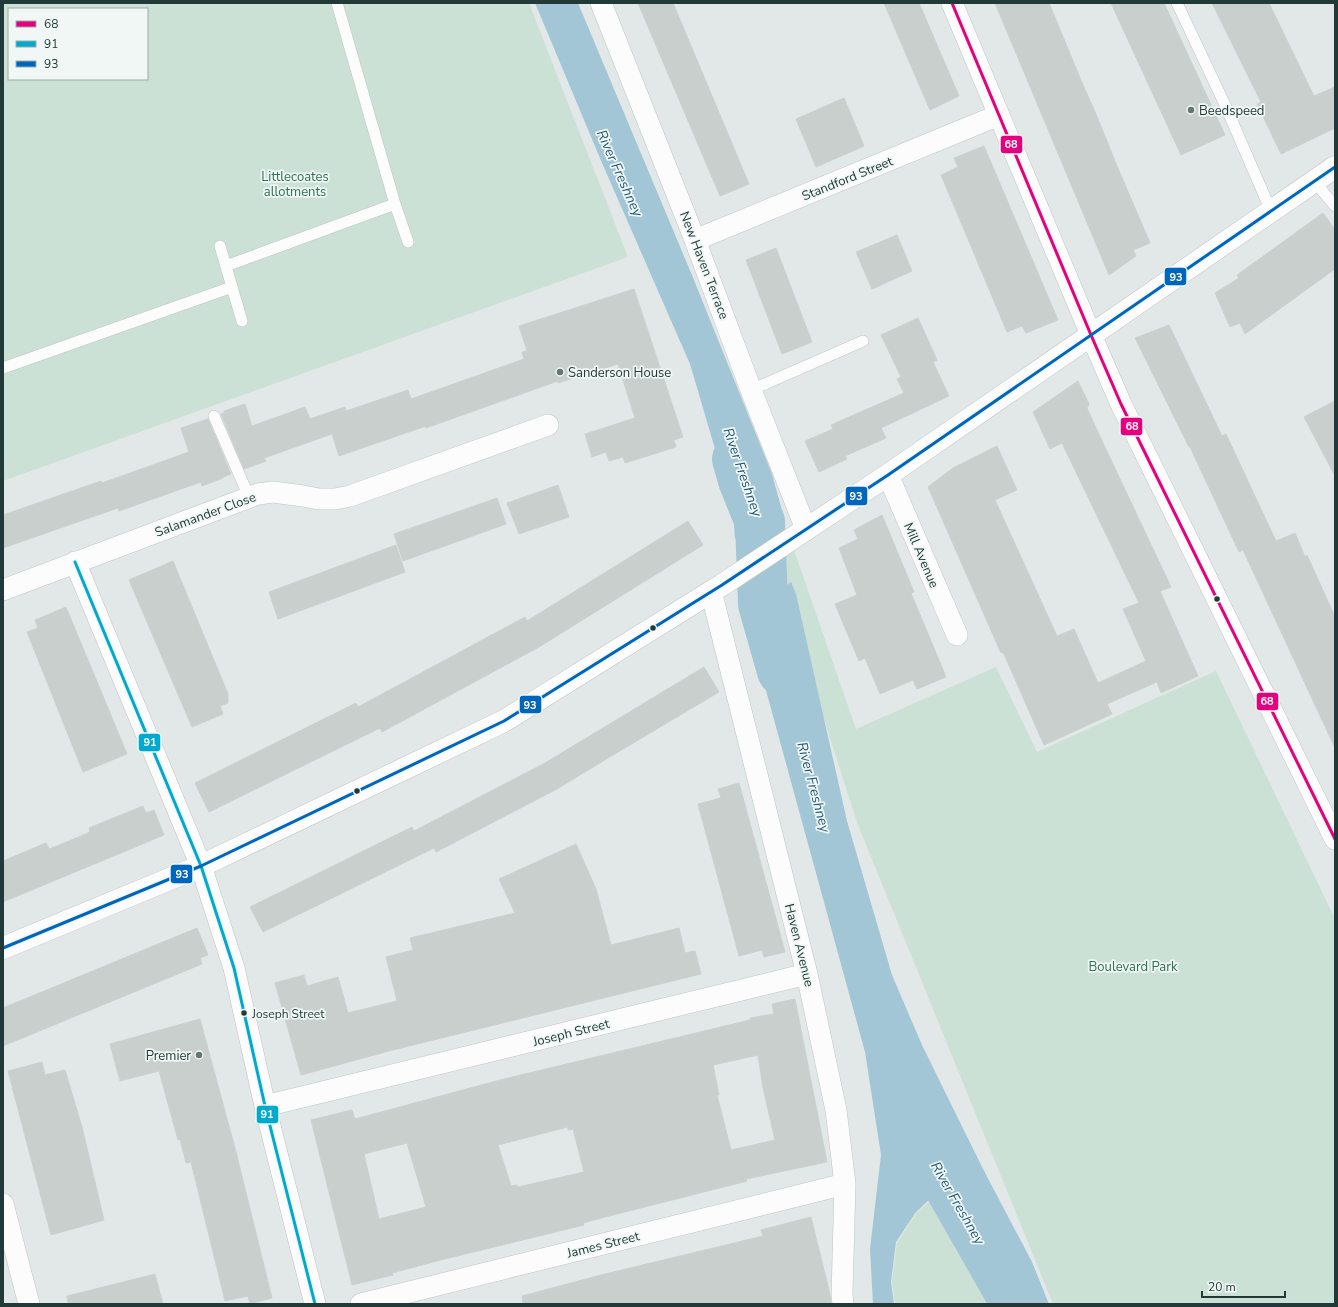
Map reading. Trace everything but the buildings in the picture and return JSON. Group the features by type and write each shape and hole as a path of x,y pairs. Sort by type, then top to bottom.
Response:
{"street":[{"name":"New Haven Terrace","path":"601,3 696,240 751,390 800,533"},
{"path":"952,3 1121,404 1335,839"},
{"name":"Standford Street","path":"696,240 999,116"},
{"path":"3,948 201,866 504,721 716,588 888,475 1335,167"},
{"name":"Salamander Close","path":"3,590 249,497 273,492 319,499 335,499 350,496 548,425"},
{"name":"Mill Avenue","path":"888,475 957,635"},
{"path":"75,562 201,866 234,968 265,1106 315,1304"},
{"name":"Haven Avenue","path":"716,588 807,974 836,1110 845,1184 843,1304"},
{"name":"Joseph Street","path":"265,1106 807,974"},
{"name":"James Street","path":"361,1304 845,1184"},
{"path":"3,1204 29,1304"}],"lane":[{"path":"337,3 395,204 408,242"},
{"path":"1178,3 1226,107 1271,211"},
{"path":"1314,181 1335,206"},
{"path":"226,266 395,204"},
{"path":"220,246 242,321"},
{"path":"3,368 232,287"},
{"path":"751,390 863,341"},
{"path":"214,416 249,497"}],"green space":[{"name":"Littlecoates allotments","path":"3,3 529,3 628,257 3,481"},
{"name":"Boulevard Park","path":"794,550 856,729 996,667 1037,752 1216,671 1335,919 1335,1304 1053,1304 858,825 777,564"},
{"path":"954,1198 1014,1304 895,1304 892,1282 897,1243 917,1212 932,1199"}],"water":[{"path":"535,3 578,3 694,280 772,474 781,507 774,516 735,539 733,510 690,364 602,163"},
{"path":"791,582 796,594 847,821 892,975 922,1045 982,1167 1032,1262 1049,1304 1016,1304 954,1197 931,1198 916,1212 896,1242 891,1282 894,1304 873,1304 870,1249 881,1155 865,1052 747,621 751,612"}],"waterway":[{"name":"River Freshney","path":"737,459 743,480 760,522 763,604 782,671"},
{"name":"River Freshney","path":"922,1139 1016,1304"}],"transit line":[{"name":"68","path":"952,3 1121,404 1335,839"},
{"name":"93","path":"3,948 201,866 504,721 722,585 888,475 1335,167"},
{"name":"91","path":"75,562 201,866 234,968 265,1106 315,1304"}],"place":[{"name":"Beedspeed","path":"1191,110"},
{"name":"Sanderson House","path":"560,372"},
{"name":"Joseph Street","path":"244,1013"},
{"name":"Premier","path":"199,1055"}]}
